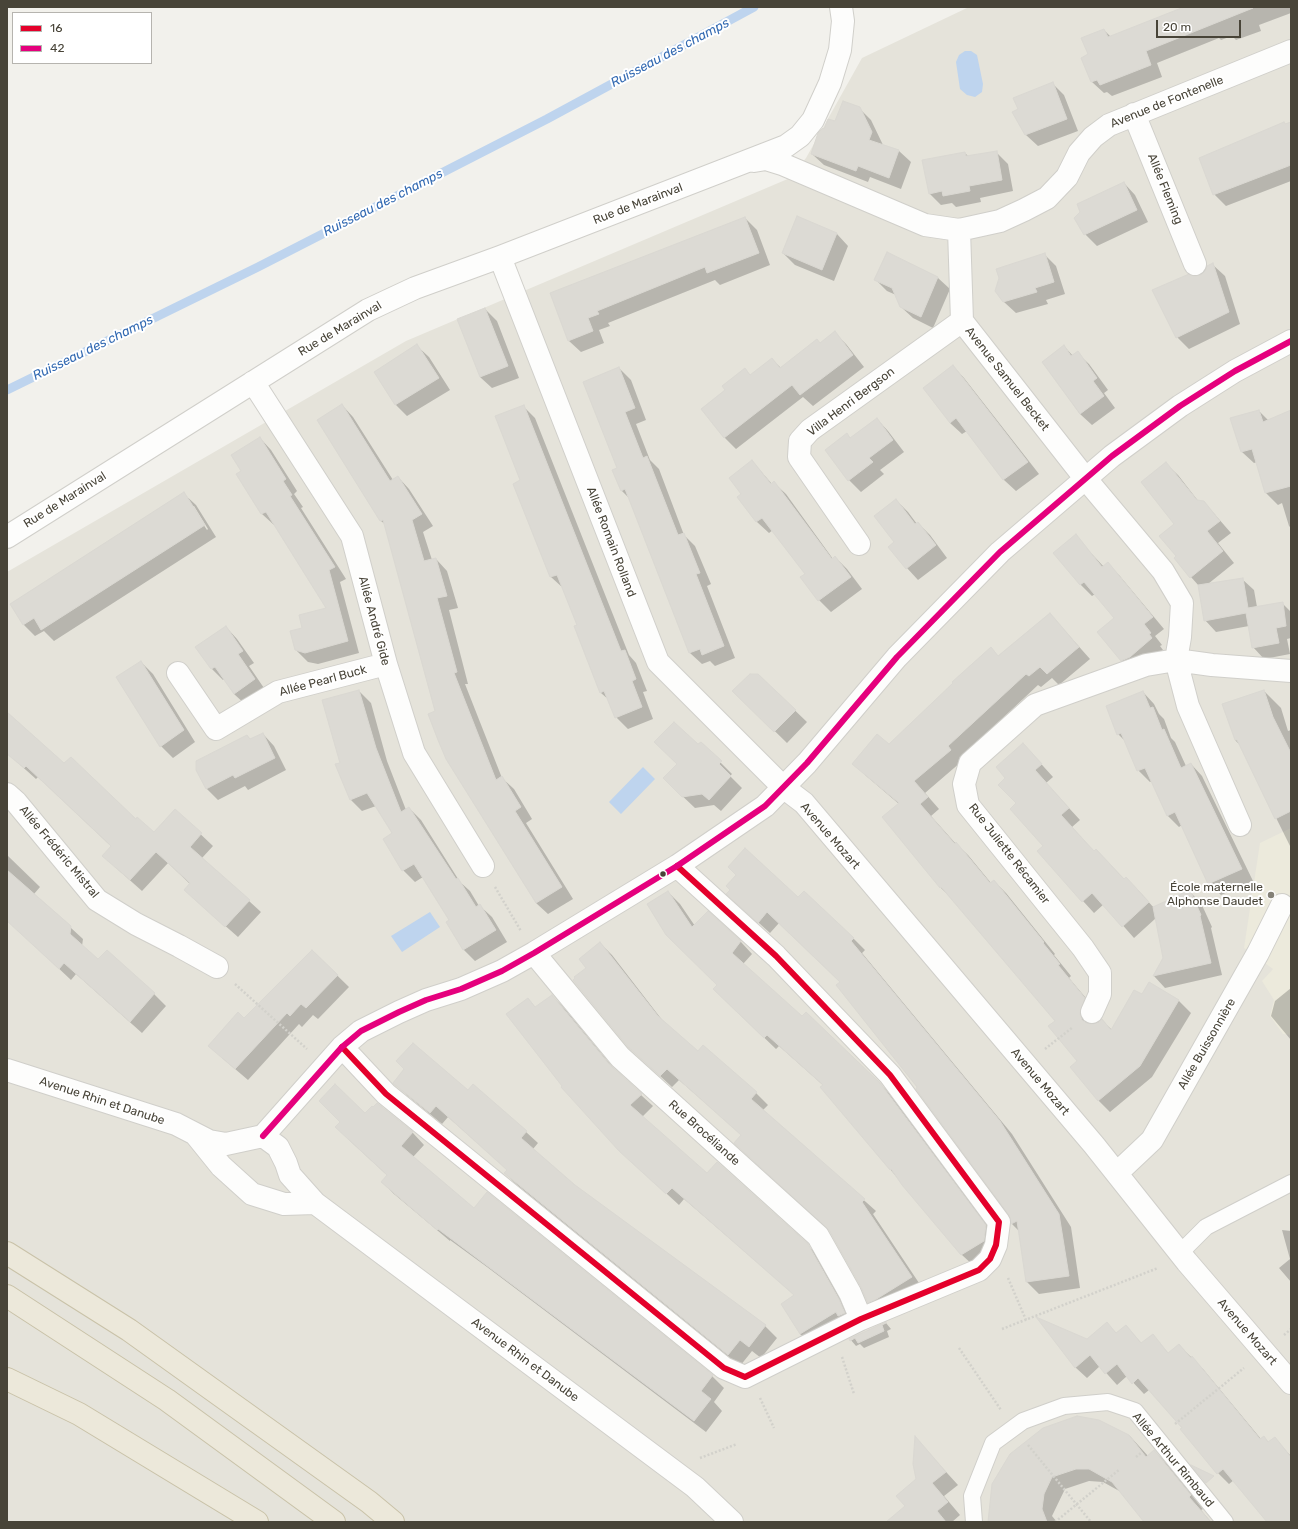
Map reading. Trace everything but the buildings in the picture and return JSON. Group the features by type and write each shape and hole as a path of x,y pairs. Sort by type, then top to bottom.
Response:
{"highway":[{"path":"7,1253 128,1330 369,1502 393,1522"},
{"path":"7,1296 167,1400 334,1522"},
{"path":"7,1380 79,1414 257,1522"}],"street":[{"path":"747,162 786,146 800,136 813,120 830,83 840,50 842,21 841,7"},
{"name":"Avenue de Fontenelle","path":"959,230 1000,221 1047,198 1067,177 1079,153 1093,137 1109,125 1291,51"},
{"name":"Allée Fleming","path":"1134,114 1195,264"},
{"path":"747,162 766,160 782,164 925,224 959,230"},
{"name":"Rue de Marainval","path":"7,537 368,310 415,288 747,162"},
{"name":"Avenue Samuel Becket","path":"959,230 962,321 1085,478"},
{"name":"Allée Romain Rolland","path":"500,257 658,662 783,787"},
{"name":"Villa Henri Bergson","path":"859,544 799,457 800,442 810,430 962,321"},
{"path":"263,1136 325,1065 342,1047 361,1031 426,1000 461,989 502,971 677,866 765,806 807,763 898,657 1000,552 1112,456 1186,402 1235,371 1291,341"},
{"name":"Allée André Gide","path":"253,382 352,536 386,664 414,753 483,866"},
{"path":"1085,478 1163,571 1182,603 1180,637 1176,660 1188,706 1240,825"},
{"name":"Rue Juliette Récamier","path":"1092,1012 1100,994 1100,973 1084,948 968,805 964,784 970,763 1034,705 1146,665 1176,660 1212,665 1291,671"},
{"name":"Allée Pearl Buck","path":"178,673 216,728 278,692 386,664"},
{"name":"Avenue Mozart","path":"783,787 804,803 1026,1064 1117,1173 1180,1253 1291,1383"},
{"name":"Allée Frédéric Mistral","path":"7,794 16,802 97,900 136,924 217,967"},
{"path":"342,1047 386,1094 724,1368 745,1377 861,1319 979,1270 990,1259 996,1245 999,1222 890,1075 776,956 677,866"},
{"name":"Allée Buissonnière","path":"1117,1173 1152,1140 1258,953 1282,905"},
{"name":"Rue Brocéliande","path":"534,953 620,1057 818,1236 850,1294 861,1319"},
{"name":"Avenue Rhin et Danube","path":"7,1070 176,1124 208,1141 226,1144 263,1136 278,1147 290,1175 315,1203 695,1487 732,1522"},
{"name":"Avenue Rhin et Danube","path":"195,1134 221,1166 252,1194 284,1204 315,1203"}],"lane":[{"path":"1180,1253 1206,1227 1291,1183"},
{"name":"Allée Arthur Rimbaud","path":"974,1522 972,1496 993,1443 1023,1421 1064,1406 1108,1402 1135,1411 1225,1522"}],"path":[{"path":"483,866 534,953"},
{"path":"217,967 325,1065"},
{"path":"1026,1064 1092,1012"},
{"path":"1002,1329 1157,1269 1180,1253"},
{"path":"990,1259 1002,1262 1026,1320"},
{"path":"1157,1439 1291,1329"},
{"path":"834,1332 854,1394"},
{"path":"959,1348 1013,1428 1092,1522"},
{"path":"749,1376 774,1428"},
{"path":"671,1469 737,1444"},
{"path":"1055,1522 1120,1469"}],"shaded area":[{"path":"969,7 1291,7 1291,1522 7,1522 7,572 406,341 790,178 806,158 862,58"},
{"name":"École maternelle Alphonse Daudet","path":"1291,828 1291,1035 1283,1034 1270,1016 1274,1000 1262,981 1273,969 1244,948 1260,843"}],"water":[{"path":"965,51 971,51 977,55 983,84 982,92 975,97 967,95 960,89 956,62 959,55"},
{"path":"643,767 655,779 621,814 609,802"},
{"path":"430,912 440,927 402,952 391,936"}],"waterway":[{"name":"Ruisseau des champs","path":"7,390 258,267 547,119 754,7"}],"transit line":[{"name":"42","path":"263,1136 342,1047 361,1031 426,1000 461,989 502,971 677,866 765,806 807,763 897,657 1000,552 1112,456 1180,406 1235,371 1291,341"},
{"name":"16","path":"342,1047 386,1094 724,1368 745,1377 861,1319 979,1270 990,1259 996,1245 999,1222 890,1075 776,956 677,866"}],"place":[{"name":"École maternelle Alphonse Daudet","path":"1271,895"}]}
